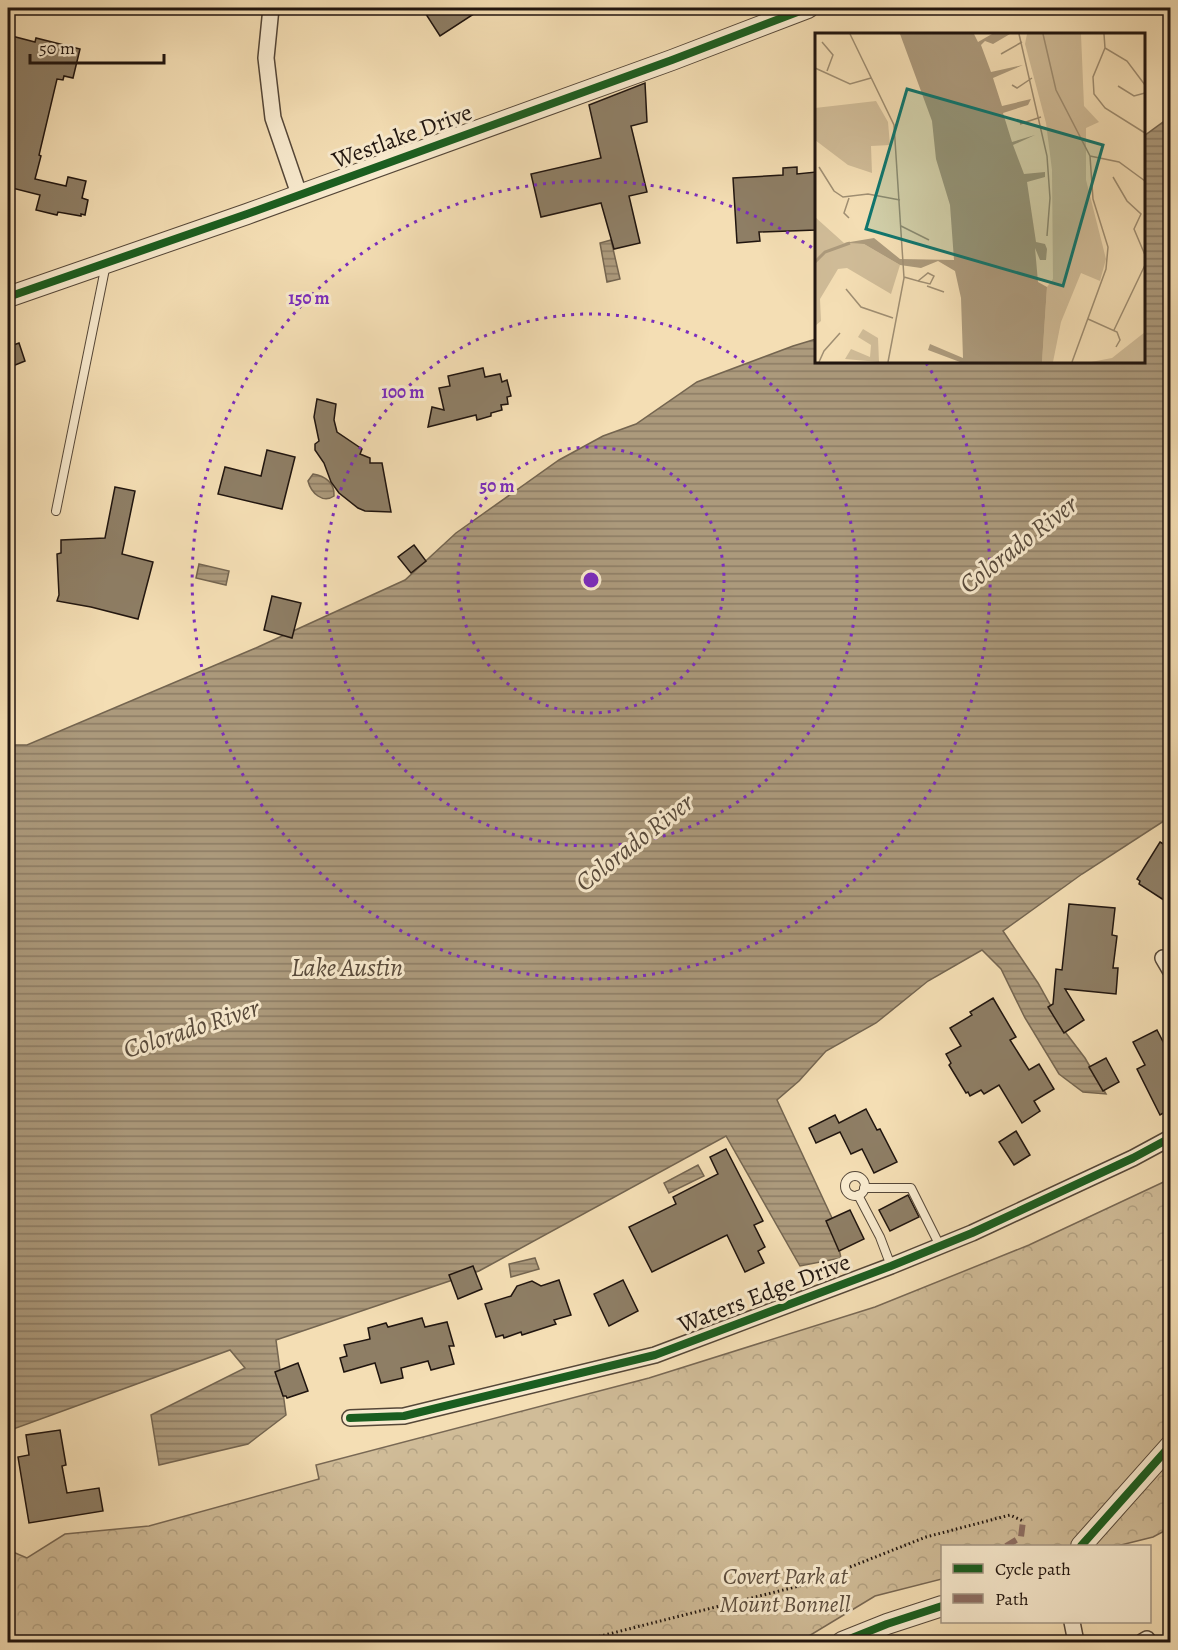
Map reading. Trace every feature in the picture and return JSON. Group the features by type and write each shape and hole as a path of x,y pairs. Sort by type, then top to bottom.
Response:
{"street":[{"path":"271,8 266,58 273,118 299,194"},
{"name":"Westlake Drive","path":"8,297 672,60 808,8"},
{"name":"Waters Edge Drive","path":"350,1418 404,1416 655,1355 891,1266 1004,1218 1170,1138"},
{"path":"1082,1545 1170,1446"},
{"path":"842,1642 941,1606"},
{"path":"1072,1623 1077,1642"}],"lane":[{"path":"56,511 106,263"},
{"path":"853,1176 860,1177 864,1182 862,1193 858,1195 851,1195 846,1191 845,1185 853,1176"},
{"path":"864,1188 911,1188 940,1245"},
{"path":"858,1195 880,1237 891,1266"}],"path":[{"path":"576,1642 807,1584 926,1537 1010,1515 1023,1521"}],"green space":[{"name":"Covert Park at Mount Bonnell","path":"1170,1179 1170,1528 1153,1537 1121,1545 941,1545 941,1579 875,1596 799,1642 8,1642 8,1550 27,1558 65,1534 149,1526 319,1479 316,1465 649,1378 875,1307 1029,1245"}],"water":[{"name":"Lake Austin","path":"1170,117 1170,817 1082,874 1003,931 1038,983 1066,1033 1085,1058 1106,1094 1083,1092 1059,1074 1025,1018 1001,969 982,950 928,981 876,1023 826,1051 799,1081 777,1100 832,1218 841,1258 800,1266 726,1136 479,1271 276,1340 286,1415 248,1444 159,1465 151,1415 245,1368 230,1350 8,1431 8,745 27,745 258,647 405,580 456,533 559,460 603,436 636,424 697,382 793,346 815,339 815,363 1145,363 1145,135"},
{"path":"611,240 620,279 607,282 600,243"},
{"path":"313,474 328,481 333,487 334,496 326,499 315,493 308,481"},
{"path":"199,564 229,571 226,585 196,578"},
{"path":"698,1165 704,1176 669,1193 664,1183"},
{"path":"535,1258 539,1269 511,1277 509,1264"}],"building":[{"path":"422,8 483,8 440,36"},
{"path":"8,35 35,42 36,38 80,49 73,78 64,76 63,80 57,79 35,179 66,186 68,177 86,181 82,198 88,200 85,215 58,212 57,215 36,210 40,195 8,187 8,83 12,63 8,62"},
{"path":"645,83 647,122 631,126 647,192 629,196 640,243 614,249 601,203 541,217 531,174 601,158 589,105"},
{"path":"797,167 797,174 815,172 815,230 759,232 760,241 737,243 733,178 783,175 783,168"},
{"path":"19,343 25,361 8,368 8,347"},
{"path":"483,368 485,377 500,374 502,382 507,380 511,396 507,397 508,404 501,405 502,410 491,413 491,416 477,420 476,415 428,427 432,407 444,410 439,388 450,386 448,376"},
{"path":"317,399 336,404 334,420 337,432 362,449 360,454 370,458 370,463 382,463 391,512 365,511 358,508 339,493 331,482 324,463 315,450 315,444 319,441 314,417"},
{"path":"267,450 295,457 282,509 218,494 225,467 261,476"},
{"path":"115,487 135,491 122,554 153,562 138,619 57,601 59,595 57,554 61,553 61,540 105,538"},
{"path":"414,545 426,561 411,573 398,557"},
{"path":"272,596 301,603 292,638 264,630"},
{"path":"1160,842 1170,848 1170,904 1139,884 1140,881 1137,879"},
{"path":"1069,904 1115,908 1112,935 1117,936 1113,968 1118,968 1116,994 1065,989 1084,1020 1064,1033 1048,1007 1053,1004 1056,969 1062,970"},
{"path":"993,998 1016,1037 1010,1040 1029,1070 1039,1064 1054,1089 1034,1101 1040,1111 1022,1123 999,1085 984,1094 981,1090 970,1096 968,1092 966,1093 949,1065 951,1063 946,1054 961,1046 950,1028 972,1015 970,1012"},
{"path":"1157,1030 1170,1055 1170,1109 1160,1115 1137,1069 1145,1065 1133,1042"},
{"path":"1106,1058 1119,1082 1103,1091 1089,1067"},
{"path":"866,1109 877,1130 880,1129 897,1162 874,1173 862,1149 851,1154 840,1132 816,1143 809,1128 835,1115 839,1123"},
{"path":"1016,1131 1030,1155 1014,1165 999,1142"},
{"path":"726,1149 763,1221 754,1225 765,1247 758,1251 764,1263 745,1272 727,1235 652,1272 629,1227 676,1204 673,1197 718,1174 710,1157"},
{"path":"908,1195 919,1217 890,1231 879,1210"},
{"path":"850,1210 864,1239 839,1251 826,1221"},
{"path":"473,1266 482,1289 458,1299 449,1275"},
{"path":"559,1280 571,1315 554,1320 556,1324 522,1335 521,1332 504,1338 503,1335 496,1337 485,1304 511,1296 517,1286 532,1281 541,1286"},
{"path":"623,1280 638,1311 609,1326 594,1294"},
{"path":"422,1318 425,1327 447,1322 454,1346 449,1346 454,1364 431,1370 428,1361 401,1368 403,1378 381,1383 375,1363 344,1372 340,1358 347,1356 344,1345 370,1339 368,1328 386,1323 388,1327"},
{"path":"298,1363 308,1391 287,1398 283,1396 275,1372"},
{"path":"60,1430 66,1465 62,1466 67,1493 99,1488 103,1511 29,1523 18,1457 29,1455 26,1435"}],"marked path":[{"path":"1008,1545 1021,1537 1023,1521"}],"cycle path":[{"path":"8,297 247,214 672,60 808,8"},
{"path":"350,1418 404,1416 655,1355 972,1233 1133,1158 1170,1138"},
{"path":"1082,1545 1170,1446"},
{"path":"842,1642 941,1606"}],"water label":[{"name":"Colorado River","path":"1018,544"},
{"name":"Colorado River","path":"634,842"},
{"name":"Colorado River","path":"191,1028"}]}
